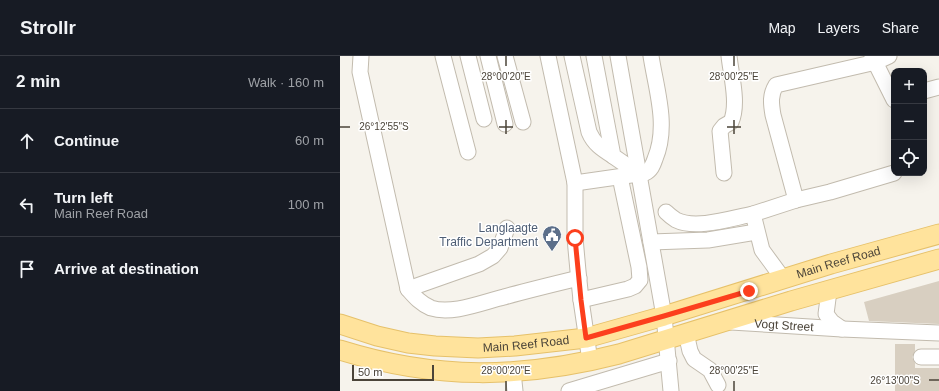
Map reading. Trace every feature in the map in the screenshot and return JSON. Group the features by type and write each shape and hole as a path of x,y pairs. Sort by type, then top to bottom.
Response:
{"main road":[{"name":"Main Reef Road","path":"340,324 377,336 408,343 442,346 478,348 515,346 586,338 784,280 831,264 939,234"},
{"name":"Main Reef Road","path":"340,350 391,364 461,373 513,372 550,368 590,361 791,301 939,259"},
{"path":"784,280 791,301"}],"street":[{"path":"361,56 360,72 408,289 418,301 433,308 450,310 483,304 501,297 578,278"},
{"path":"443,56 468,152"},
{"path":"468,56 484,119"},
{"path":"488,56 505,124"},
{"path":"505,56 523,122"},
{"path":"548,56 575,183 575,238 578,278 590,361"},
{"path":"572,56 589,132 593,141 600,148 639,174"},
{"path":"594,56 613,156"},
{"path":"618,56 664,316 671,391"},
{"path":"575,183 639,174 648,171 652,167 661,142 662,127 651,56"},
{"path":"724,173 720,131 724,126 731,122 734,117 734,92 728,56"},
{"path":"796,200 773,115 771,100 772,92 776,85 879,58 891,91"},
{"path":"927,90 939,87"},
{"path":"666,212 677,220 699,224 753,214 796,200 830,192 891,174"},
{"path":"581,300 635,286 640,280 639,267 620,177"},
{"path":"753,214 756,232 762,250 784,280"},
{"path":"408,289 479,264 493,256 500,248 507,228"},
{"path":"651,242 708,240 756,232"},
{"name":"Vogt Street","path":"829,290 826,314 832,322 842,329"},
{"name":"Vogt Street","path":"724,321 842,329 939,333"},
{"path":"686,333 690,351 694,359 710,370 718,385"},
{"path":"921,357 939,357"},
{"path":"569,391 669,361"},
{"path":"513,372 515,391"}],"building":[{"path":"939,281 939,324 869,321 864,302"},
{"path":"895,344 915,344 915,351 912,357 915,363 915,368 939,368 939,391 895,391"}],"place":[{"name":"Langlaagte Traffic Department","path":"552,252"}],"route":[{"path":"575,238 586,338 749,291"}]}
